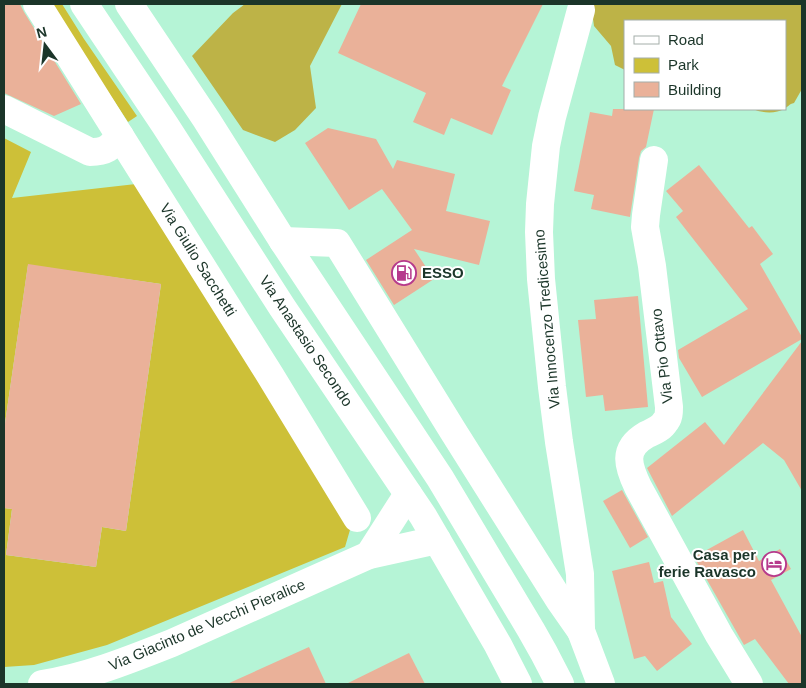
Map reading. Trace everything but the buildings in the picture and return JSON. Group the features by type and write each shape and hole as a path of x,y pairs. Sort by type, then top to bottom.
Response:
{"street":[{"name":"Via Giulio Sacchetti","path":"37,4 357,518"},
{"name":"Via Anastasio Secondo","path":"84,4 120,56 282,307 438,540 518,684"},
{"path":"129,4 148,30 283,241 440,478 540,645 560,684"},
{"name":"Via Innocenzo Tredicesimo","path":"581,10 546,146 539,232 542,288 552,387 580,574 581,631"},
{"path":"4,109 90,152 104,151 120,136"},
{"name":"Via Pio Ottavo","path":"654,160 645,227 652,266 669,407 666,422 637,441 632,447 629,466 638,487 719,635 749,684"},
{"name":"Via Innocenzo Tredicesimo","path":"283,241 337,243 560,601 581,631 601,684"},
{"path":"398,416 430,394"},
{"path":"369,555 408,494"},
{"name":"Via Giacinto de Vecchi Pieralice","path":"42,684 91,673 172,643 369,555 438,540"}],"green space":[{"path":"50,4 62,4 137,116 128,122"},
{"path":"4,138 31,152 12,198 136,184 352,523 345,547 107,645 34,665 4,667 4,508 12,509 6,555 96,567 102,527 126,531 161,284 28,265 4,430"}],"shaded area":[{"path":"245,4 342,4 310,66 316,108 295,130 275,142 243,130 192,56 233,13"},
{"path":"591,4 802,4 802,89 794,103 786,107 786,20 624,20 624,70 615,65 611,46 594,26"},
{"path":"756,110 782,110 777,112"}],"place":[{"name":"ESSO","path":"404,273"},
{"name":"Casa per ferie Ravasco","path":"774,564"}]}
